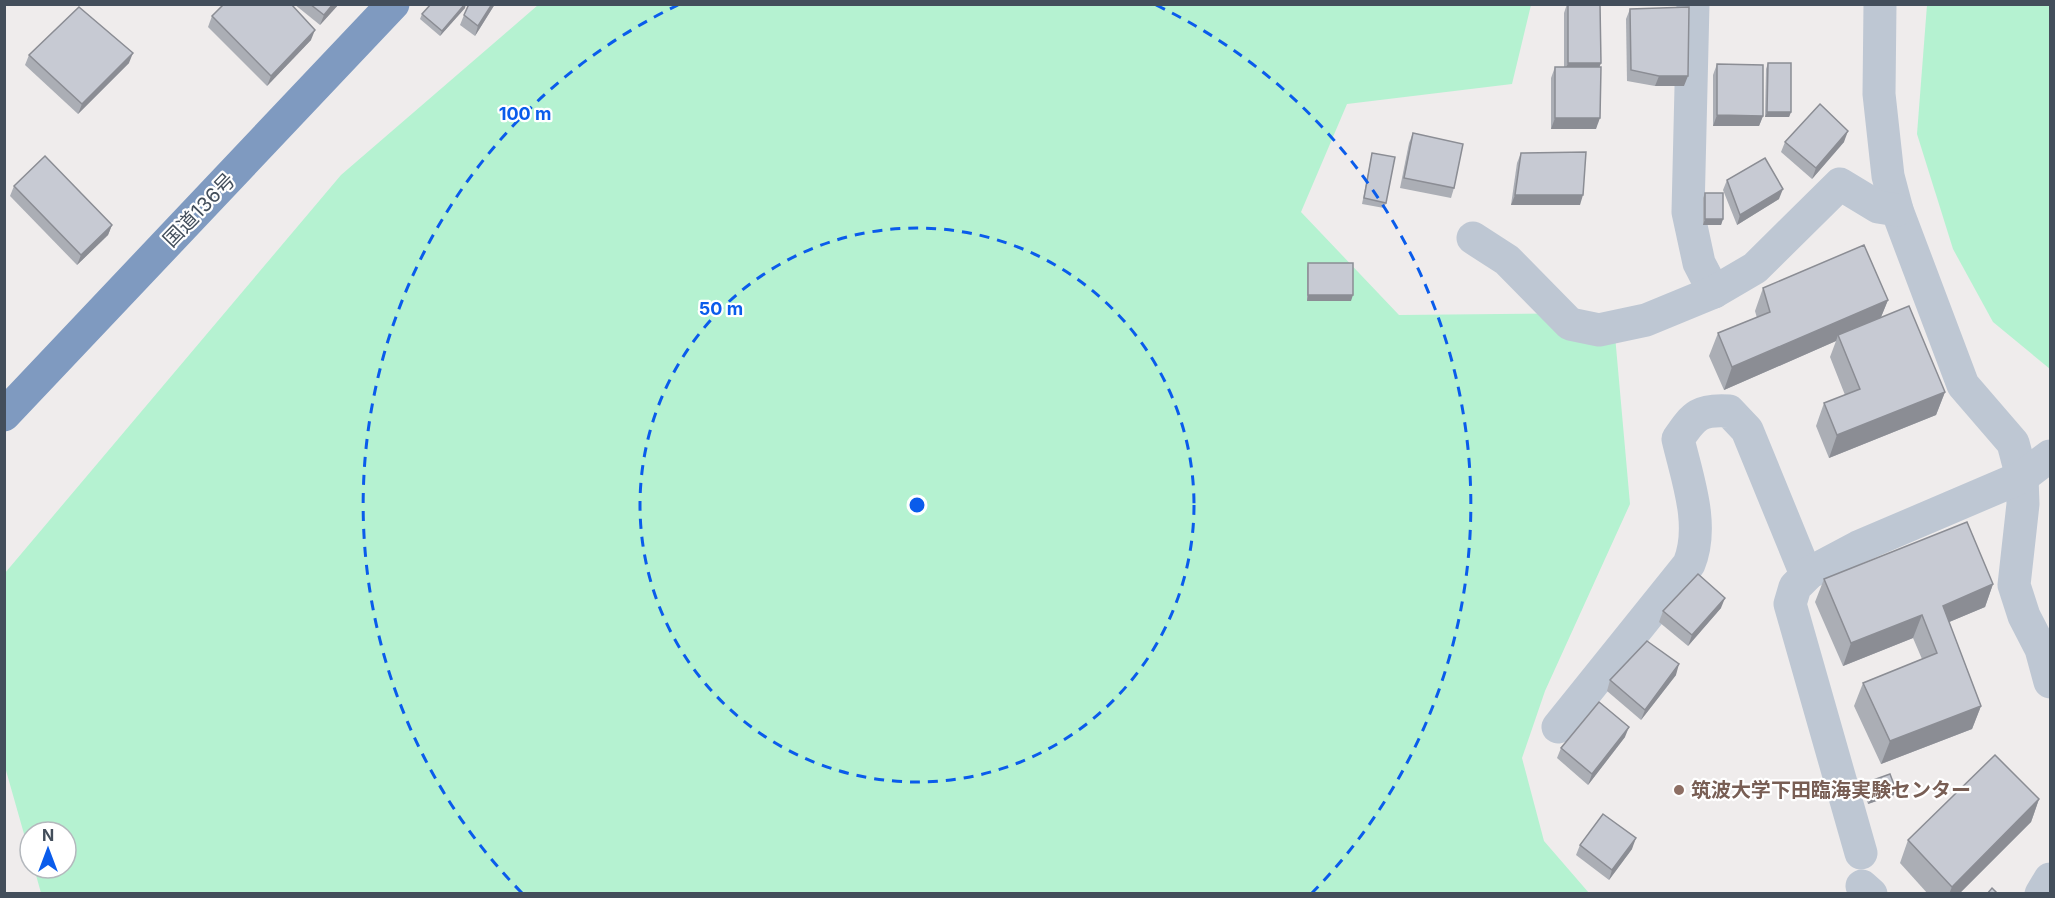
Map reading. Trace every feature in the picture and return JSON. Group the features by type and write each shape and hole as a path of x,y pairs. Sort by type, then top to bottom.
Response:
{"highway":[{"name":"国道136号","path":"4,415 393,4"}],"street":[{"path":"1694,4 1688,212 1699,263 1714,292"},
{"path":"1880,4 1879,94 1888,176 1897,210 1963,385 2013,443 2022,477 2023,504 2014,585 2024,616 2041,649 2050,682"},
{"path":"1473,238 1507,260 1570,324 1586,330 1599,330 1646,320 1714,292 1755,268 1840,184 1878,207 1897,210"},
{"path":"1558,727 1689,564 1696,548 1695,518 1678,439 1692,419 1708,410 1729,411 1747,430 1803,567 1809,573"},
{"path":"1861,854 1791,604 1795,587 1809,573 1858,547 2022,477 2050,456"},
{"path":"2041,894 2050,879"}],"green space":[{"path":"538,5 1531,5 1512,84 1347,104 1301,212 1399,315 1613,313 1630,504 1545,691 1522,758 1544,841 1589,893 41,893 37,880 78,880 78,820 20,820 5,767 5,573 341,175"},
{"path":"1927,5 2050,5 2050,369 1993,322 1953,249 1917,134"}],"building":[{"path":"224,4 291,4 315,30 271,76 212,16"},
{"path":"310,4 333,4 324,15"},
{"path":"431,4 465,4 442,31 422,14"},
{"path":"469,4 492,4 478,26 464,15"},
{"path":"1568,4 1600,4 1601,63 1568,63"},
{"path":"79,7 133,53 82,104 29,55"},
{"path":"1689,7 1688,76 1659,76 1631,70 1630,9"},
{"path":"1768,63 1791,63 1791,112 1767,112"},
{"path":"1717,64 1763,65 1763,116 1717,115"},
{"path":"1555,67 1601,67 1600,118 1555,118"},
{"path":"1820,104 1848,131 1816,168 1785,142"},
{"path":"1413,133 1463,144 1454,188 1404,178"},
{"path":"1586,152 1583,195 1515,195 1521,153"},
{"path":"1372,153 1395,157 1386,203 1364,198"},
{"path":"45,156 112,225 81,255 14,186"},
{"path":"1765,158 1783,189 1740,215 1727,180"},
{"path":"1705,193 1723,193 1723,219 1705,219"},
{"path":"1864,245 1888,300 1732,367 1718,333 1770,312 1763,288"},
{"path":"1308,263 1353,263 1353,295 1308,295"},
{"path":"1909,306 1945,392 1837,435 1824,403 1860,389 1838,335"},
{"path":"1967,522 1993,584 1943,606 1981,706 1890,741 1863,683 1937,653 1922,615 1851,643 1824,579"},
{"path":"1698,574 1725,598 1692,635 1663,611"},
{"path":"1647,641 1679,664 1645,710 1610,680"},
{"path":"1599,702 1629,727 1592,774 1561,748"},
{"path":"1995,755 2039,799 1952,887 1908,840"},
{"path":"1890,774 1896,790 1870,798 1865,783"},
{"path":"1603,814 1636,838 1612,870 1580,845"},
{"path":"1992,888 1998,894 1987,894"}],"place":[{"name":"筑波大学下田臨海実験センター","path":"1679,790"}]}
